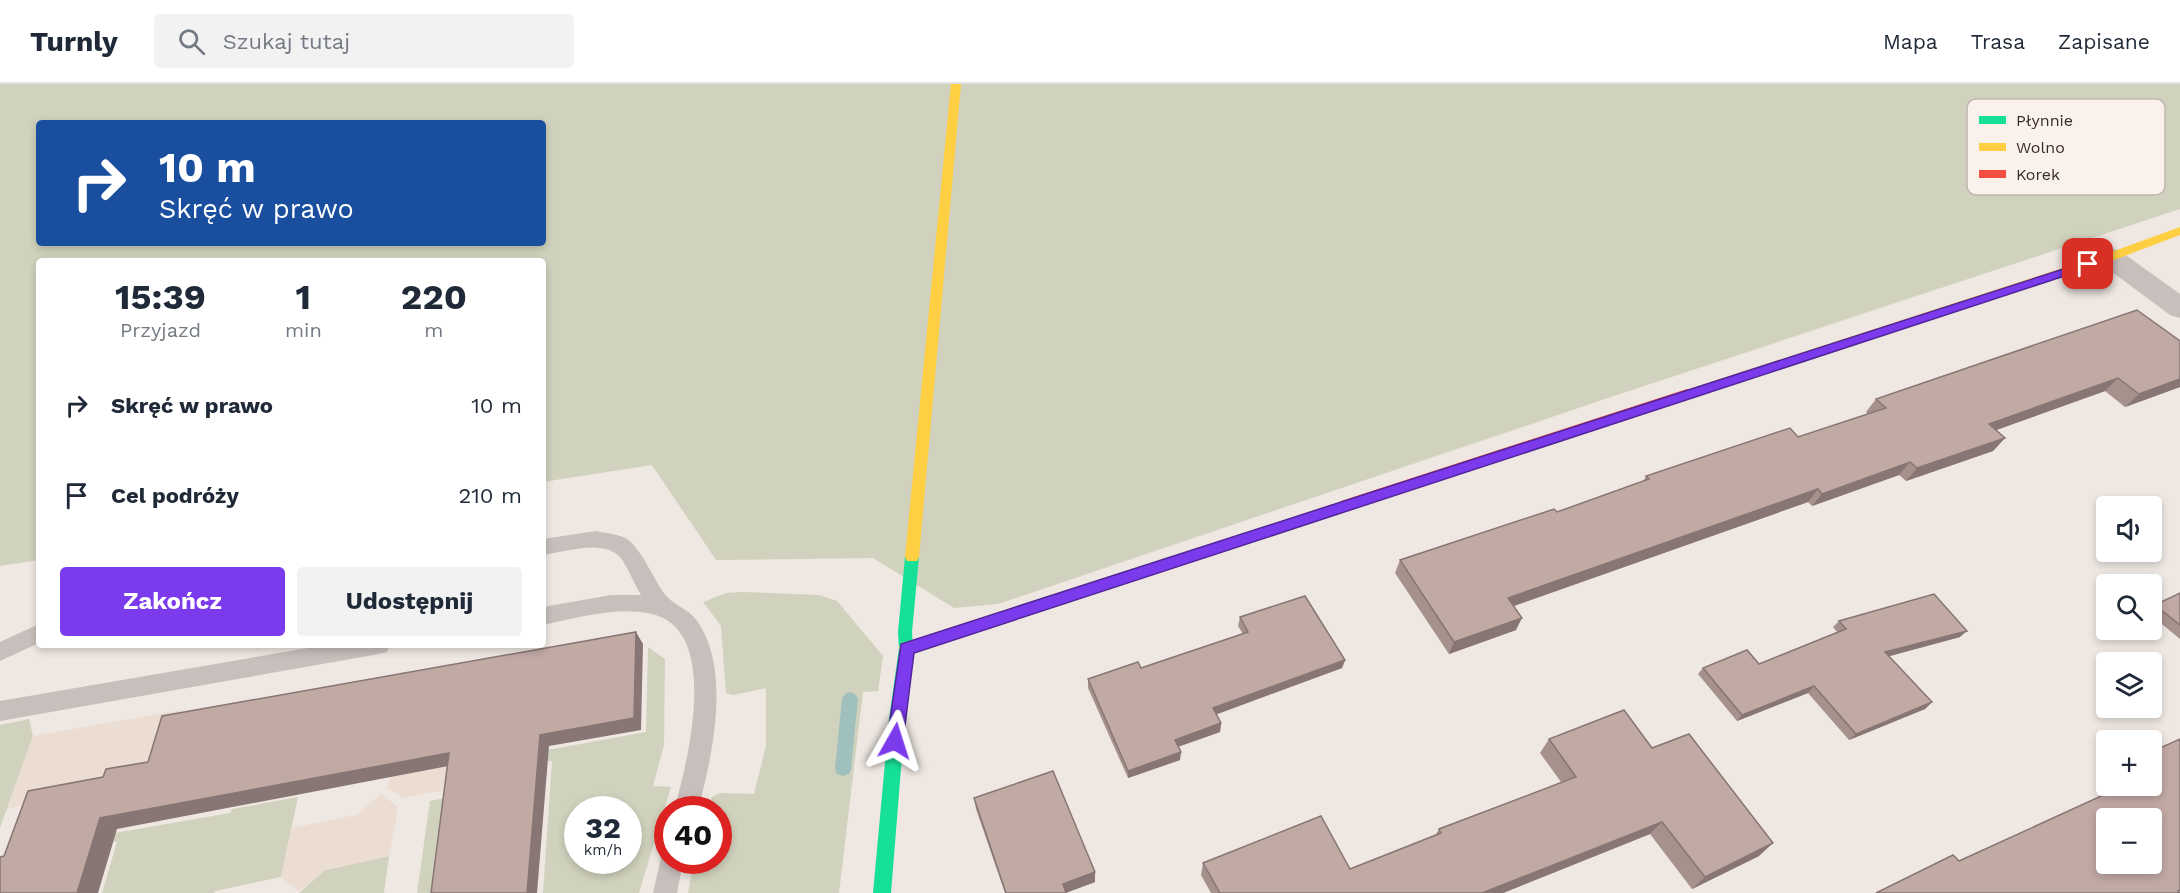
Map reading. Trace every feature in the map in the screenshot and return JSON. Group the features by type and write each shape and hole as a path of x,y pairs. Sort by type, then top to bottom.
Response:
{"street":[{"path":"882,893 956,84"},
{"path":"906,648 2110,257 2180,231"},
{"path":"2110,257 2180,308"}],"lane":[{"path":"546,547 596,539 610,541 625,548 661,607"},
{"path":"546,616 609,605 639,603 661,607 682,619 690,627 704,663 704,736 689,796"},
{"path":"0,652 36,634"},
{"path":"0,711 362,648"},
{"path":"665,893 669,874"}],"green space":[{"path":"0,84 2180,84 2180,209 1611,397 998,604 954,608 873,558 716,560 652,465 546,482 546,258 36,258 36,560 0,566"},
{"path":"726,593 819,595 837,601 883,656 878,691 863,692 839,893 688,893 692,874 732,874 732,796 714,796 720,793 754,794 766,746 766,688 733,695 726,693 721,626 703,602"},
{"path":"648,647 665,659 664,745 653,786 671,787 668,796 654,796 654,843 639,893 543,893 552,761 541,762 542,751 646,732"},
{"path":"29,719 33,736 0,828 0,725"},
{"path":"298,797 281,877 214,893 102,893 117,842 112,842 115,833 230,813 232,809"},
{"path":"451,797 439,893 417,893 430,801"},
{"path":"389,856 384,893 299,893 325,870"}],"shaded area":[{"path":"182,710 164,773 7,809 33,736"},
{"path":"464,763 456,788 403,798 387,788 390,777"},
{"path":"381,794 398,807 389,856 326,870 299,891 281,877 292,828 356,815"}],"building":[{"path":"2137,310 2180,341 2180,379 2139,394 2118,378 1989,424 2005,438 1917,468 1910,462 1822,494 1818,489 1508,598 1522,618 1454,642 1400,560 1554,509 1557,512 1649,479 1646,476 1790,428 1798,437 1886,408 1876,399"},
{"path":"2180,593 2180,625 2162,611 2162,602"},
{"path":"1934,594 1967,631 1885,652 1932,702 1856,734 1814,686 1742,715 1703,668 1747,650 1759,664 1846,629 1839,621"},
{"path":"1305,596 1345,660 1213,708 1221,723 1175,740 1181,752 1128,771 1088,679 1138,662 1141,668 1248,632 1240,617"},
{"path":"636,632 634,718 540,735 527,893 431,893 449,753 100,818 77,893 0,893 0,857 4,856 28,791 103,777 106,769 148,762 162,716"},
{"path":"1624,710 1652,748 1689,734 1773,843 1705,877 1662,822 1482,893 1220,893 1203,863 1321,816 1350,869 1441,833 1439,829 1576,777 1549,739"},
{"path":"2180,739 2180,890 2178,891 2180,893 1876,893 1953,855 1959,861 2101,796 2162,796 2162,747"},
{"path":"1053,771 1095,872 1063,884 1066,893 1006,893 974,798"}],"waterway":[{"path":"843,769 850,699"}],"traffic: fast":[{"path":"882,893 897,719 906,648 905,632 912,557"}],"traffic: slow":[{"path":"912,557 956,84"},
{"path":"1687,394 2110,257 2180,231"},
{"path":"906,648 1346,505"}],"traffic: jam":[{"path":"1346,505 1687,394"}],"route":[{"path":"895,741 906,648 2088,264"}]}
